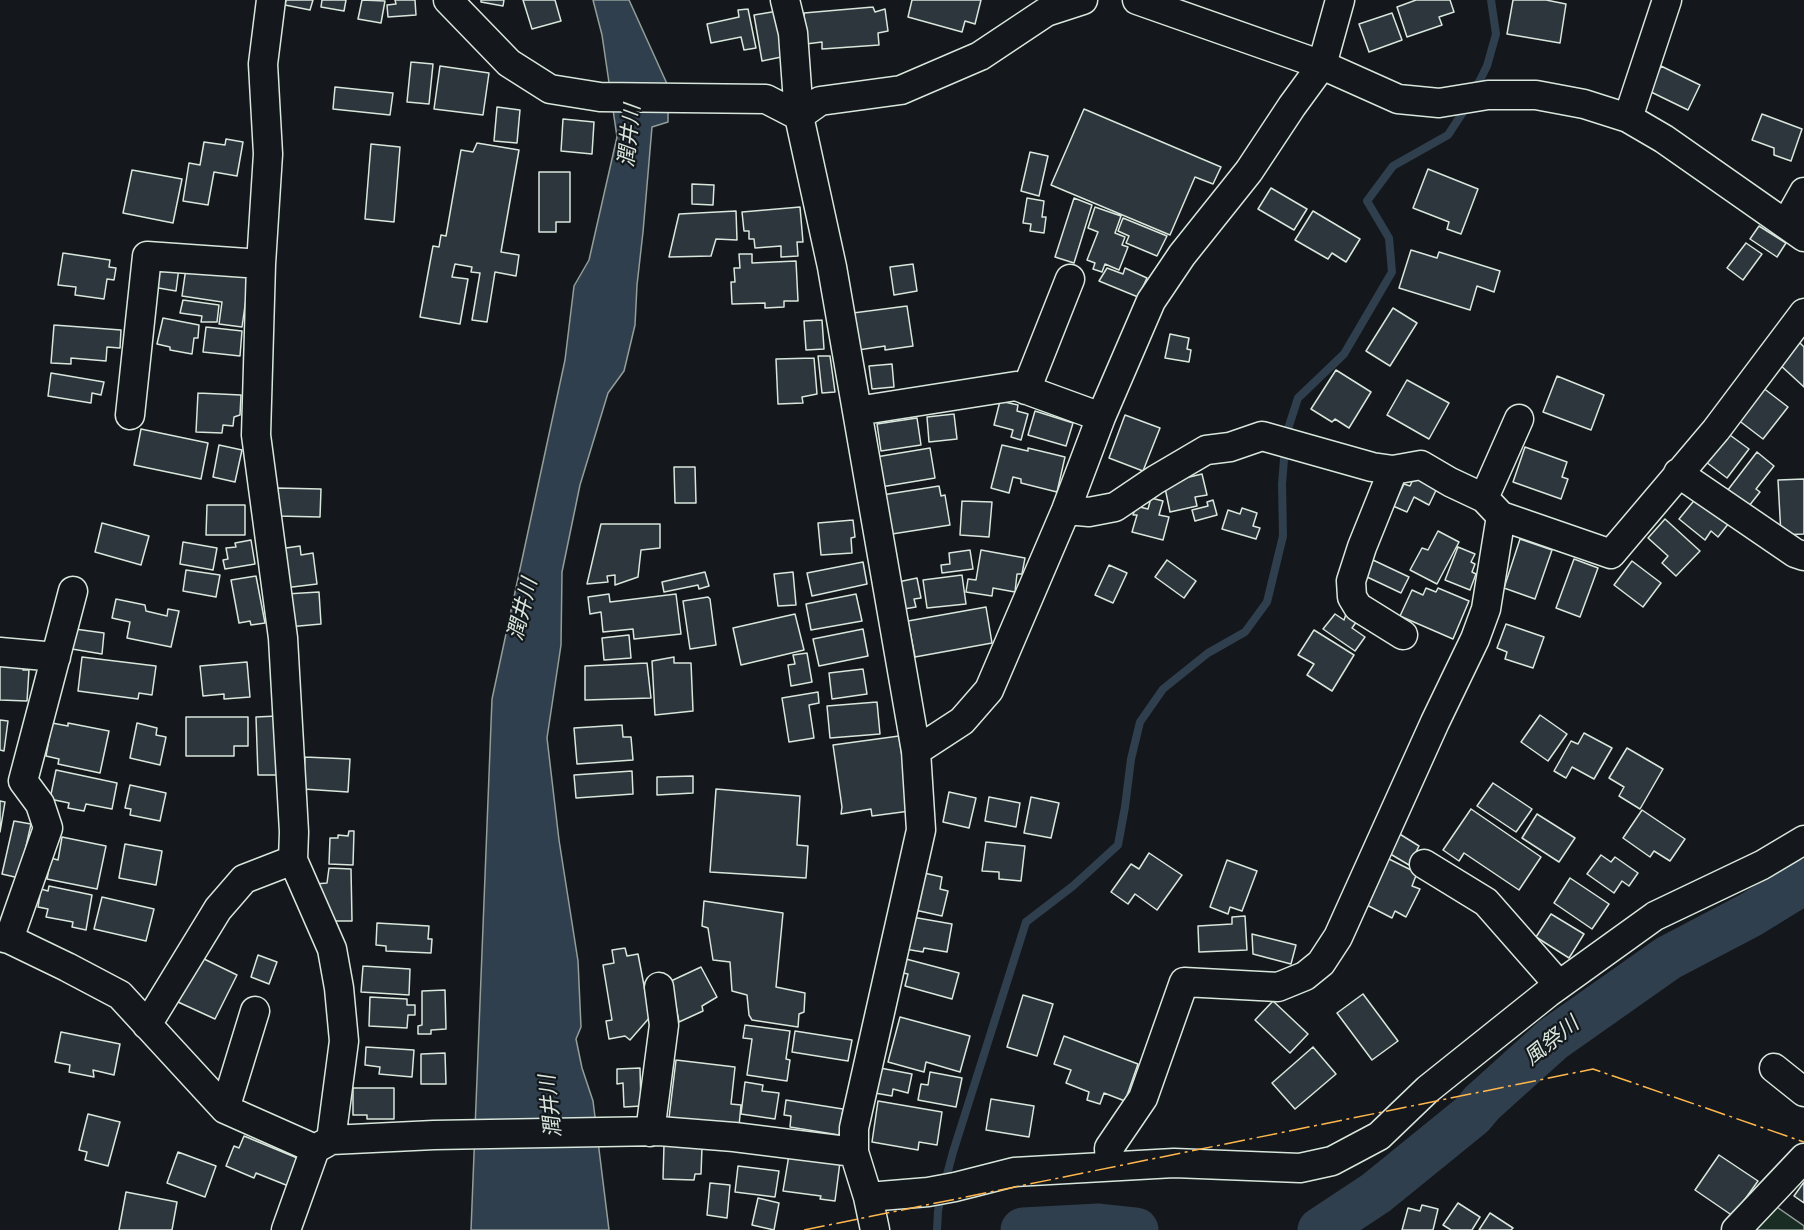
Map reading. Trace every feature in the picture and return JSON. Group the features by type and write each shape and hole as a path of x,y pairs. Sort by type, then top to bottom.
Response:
{"street":[{"path":"271,0 263,64 268,153 261,264 256,435 283,638 294,832 293,860 332,950 339,988 344,1041 323,1145 286,1230"},
{"path":"448,0 509,63 550,88 600,97 766,99 799,116"},
{"path":"785,0 793,33 799,116 832,267 916,751 921,830 854,1128 854,1152 875,1228"},
{"path":"799,116 820,101 901,90 980,56 1046,12 1083,0"},
{"path":"1137,0 1322,65 1398,99 1438,103 1488,95 1536,95 1584,104 1628,118 1664,139 1795,231 1804,192"},
{"path":"916,751 962,721 990,690 1066,510 1101,417 1151,301 1182,255 1249,171 1322,65 1340,0"},
{"path":"1628,118 1667,0"},
{"path":"130,415 147,256 261,264"},
{"path":"1026,390 1070,279"},
{"path":"1066,510 1089,512 1115,507 1206,450 1230,447 1262,436 1372,467 1393,470 1421,465 1493,507 1611,554 1716,430 1804,313"},
{"path":"857,411 1016,386 1101,417"},
{"path":"1110,1166 1108,1149 1143,1098 1184,982 1278,987 1305,976 1321,963 1338,937 1475,639 1486,609 1493,507 1519,418"},
{"path":"1393,470 1350,581 1352,597 1358,607 1403,635"},
{"path":"1678,473 1795,553 1804,556"},
{"path":"73,591 23,781 40,804 48,828 4,938 120,995 225,1108 323,1145 434,1135 650,1132 734,1137 854,1152"},
{"path":"0,652 56,657"},
{"path":"868,1197 941,1189 1014,1172 1174,1162 1300,1168 1332,1161 1379,1136 1428,1089 1559,985 1655,916 1762,865 1804,840"},
{"path":"147,1025 218,909 244,879 293,860"},
{"path":"1424,864 1486,902 1559,985"},
{"path":"650,1132 664,1025 659,987"},
{"path":"225,1108 255,1011"},
{"path":"1774,1068 1804,1092"},
{"path":"1736,1230 1804,1158"}],"green space":[{"path":"1774,1205 1804,1226 1804,1230 1750,1230"}],"water":[{"name":"潤井川","path":"593,0 629,0 668,86 668,122 652,127 635,325 624,371 608,393 580,485 562,572 561,645 547,738 559,840 578,961 581,1027 576,1039 582,1068 593,1101 609,1230 471,1230 492,699 565,360 574,286 589,260 617,137 602,35"}],"building":[{"path":"286,0 313,0 310,10 285,5"},
{"path":"322,0 346,0 344,11 321,7"},
{"path":"362,0 385,1 381,23 358,19"},
{"path":"395,0 415,0 416,15 388,17 387,5 396,4"},
{"path":"481,0 504,0 503,6 481,2"},
{"path":"523,0 555,0 561,21 532,29"},
{"path":"912,0 981,0 975,24 965,21 962,32 908,17"},
{"path":"1416,0 1450,0 1454,12 1439,17 1442,25 1407,37 1397,7"},
{"path":"1513,0 1546,0 1566,4 1560,43 1507,34"},
{"path":"873,7 875,12 885,9 888,31 878,33 879,45 822,49 822,42 806,44 804,13"},
{"path":"748,9 756,48 744,50 741,37 711,43 707,24 739,17 738,10"},
{"path":"778,11 786,56 762,61 754,15"},
{"path":"1392,13 1402,40 1369,52 1359,24"},
{"path":"411,62 433,64 429,104 407,102"},
{"path":"440,66 489,73 483,115 434,109"},
{"path":"1661,66 1700,85 1688,110 1649,91"},
{"path":"335,87 393,93 390,115 333,109"},
{"path":"497,107 520,110 517,143 494,141"},
{"path":"1084,109 1221,167 1213,184 1195,177 1170,235 1051,185"},
{"path":"1762,114 1802,129 1791,161 1774,155 1774,148 1752,140"},
{"path":"563,119 594,122 592,154 561,151"},
{"path":"226,139 243,142 237,176 214,172 208,205 183,201 189,163 200,165 204,142 225,145"},
{"path":"477,143 519,150 501,252 519,255 516,276 495,272 487,322 472,320 480,273 471,272 472,267 455,264 452,277 468,279 460,324 420,317 433,246 439,247 441,235 446,236 461,150 473,152"},
{"path":"371,144 400,147 394,222 365,219"},
{"path":"1030,152 1048,156 1039,196 1021,191"},
{"path":"1428,169 1478,189 1461,234 1447,229 1449,222 1413,208"},
{"path":"132,170 182,179 173,223 123,213"},
{"path":"539,172 570,172 570,222 556,222 556,232 539,232"},
{"path":"692,184 714,185 713,205 692,204"},
{"path":"1271,188 1307,209 1294,230 1258,209"},
{"path":"1027,198 1044,201 1042,217 1046,217 1044,233 1030,231 1031,224 1023,223"},
{"path":"1074,198 1092,205 1074,263 1055,257"},
{"path":"800,207 803,242 797,242 798,256 781,257 781,246 755,248 754,239 749,239 749,231 744,231 742,212"},
{"path":"1095,207 1121,216 1115,233 1125,237 1122,245 1128,247 1119,270 1105,264 1102,272 1093,269 1095,263 1087,260 1098,232 1088,228"},
{"path":"736,211 737,240 716,239 711,256 669,257 679,214"},
{"path":"1313,211 1360,239 1346,262 1332,253 1328,259 1295,240"},
{"path":"1123,218 1167,236 1157,256 1126,243 1129,236 1118,231"},
{"path":"1759,226 1786,243 1777,257 1750,239"},
{"path":"1746,243 1762,254 1743,280 1727,268"},
{"path":"1411,250 1437,258 1439,252 1500,271 1494,292 1477,286 1470,310 1399,288"},
{"path":"63,253 110,260 109,267 116,268 114,280 107,279 104,299 75,295 76,287 58,285"},
{"path":"739,254 752,254 752,263 796,261 798,301 784,301 784,307 765,308 765,303 732,304 731,282 735,282 734,268 740,268"},
{"path":"187,261 250,270 242,327 219,324 222,302 182,296"},
{"path":"151,262 179,267 176,291 147,286"},
{"path":"913,264 917,291 894,295 890,267"},
{"path":"1107,268 1123,274 1125,268 1147,278 1138,297 1099,281"},
{"path":"183,300 219,305 217,322 201,322 202,316 180,313"},
{"path":"907,306 913,346 885,350 885,346 858,350 853,313"},
{"path":"1393,308 1417,323 1390,366 1366,351"},
{"path":"163,318 199,325 198,338 194,338 192,354 170,350 170,347 157,344"},
{"path":"822,320 824,349 806,350 804,321"},
{"path":"54,325 121,330 120,348 107,347 106,361 71,358 71,364 51,363"},
{"path":"206,327 242,331 240,356 203,352"},
{"path":"1170,334 1189,338 1187,349 1191,350 1189,362 1165,358"},
{"path":"1799,342 1804,347 1804,387 1779,364"},
{"path":"818,356 830,356 835,392 822,393"},
{"path":"814,358 817,394 802,397 803,403 778,404 776,359"},
{"path":"892,364 894,387 872,389 869,366"},
{"path":"1336,370 1371,392 1349,428 1335,419 1332,422 1311,409"},
{"path":"51,373 104,382 101,395 92,393 91,403 48,396"},
{"path":"1557,376 1604,395 1591,430 1543,412"},
{"path":"1407,380 1449,403 1429,439 1387,415"},
{"path":"1758,384 1788,407 1763,439 1733,416"},
{"path":"198,393 241,395 240,415 234,417 233,426 223,425 222,433 196,432"},
{"path":"1000,401 1018,405 1017,411 1028,414 1021,440 1011,437 1013,430 994,425"},
{"path":"1035,411 1073,423 1066,446 1028,435"},
{"path":"954,414 957,439 929,442 927,417"},
{"path":"1125,415 1160,428 1143,471 1109,458"},
{"path":"917,418 921,445 881,451 877,424"},
{"path":"141,429 208,443 201,479 134,465"},
{"path":"1723,430 1749,449 1727,478 1702,459"},
{"path":"219,445 242,450 235,482 213,477"},
{"path":"1002,445 1028,451 1028,448 1065,457 1057,492 1021,483 1021,479 1013,477 1009,493 991,488"},
{"path":"1525,447 1567,462 1562,477 1568,479 1561,499 1513,482"},
{"path":"930,448 935,478 881,487 876,457"},
{"path":"1757,452 1774,466 1756,489 1760,492 1745,511 1724,495"},
{"path":"674,467 695,467 696,503 675,503"},
{"path":"1416,473 1439,484 1429,505 1414,497 1407,512 1393,506 1404,484 1410,486"},
{"path":"1202,474 1207,495 1195,497 1197,506 1170,512 1164,483"},
{"path":"1804,479 1804,534 1781,535 1778,480"},
{"path":"939,486 941,496 945,495 950,525 892,534 882,495"},
{"path":"277,488 321,489 320,517 277,516"},
{"path":"1697,497 1729,523 1718,537 1711,531 1705,540 1679,519"},
{"path":"1151,498 1163,501 1159,515 1169,517 1163,540 1132,532 1137,515 1133,515 1136,506 1148,509"},
{"path":"1213,500 1217,515 1195,521 1192,510 1208,506 1207,502"},
{"path":"962,501 992,502 989,537 960,535"},
{"path":"207,505 245,505 245,535 206,535"},
{"path":"1242,508 1257,513 1253,526 1260,528 1256,539 1222,529 1228,510 1240,514"},
{"path":"1665,519 1700,551 1676,576 1662,563 1668,556 1648,538"},
{"path":"853,520 855,537 851,538 852,553 821,555 818,523"},
{"path":"102,523 149,536 141,565 95,552"},
{"path":"601,524 660,524 660,548 641,550 638,577 615,585 615,575 607,576 608,582 587,584"},
{"path":"1438,531 1459,542 1437,584 1410,570 1422,548 1428,550"},
{"path":"1520,539 1552,550 1535,599 1504,588"},
{"path":"251,540 255,564 225,569 223,560 228,559 226,548 236,547 235,543"},
{"path":"183,542 217,548 213,570 180,564"},
{"path":"300,546 301,555 313,553 317,584 284,588 279,549"},
{"path":"1458,547 1475,554 1471,562 1475,564 1472,572 1476,574 1470,590 1445,580"},
{"path":"970,550 973,569 942,573 941,565 950,564 949,553"},
{"path":"981,550 1025,558 1022,574 1017,574 1015,592 993,588 992,596 966,592 968,579 976,580"},
{"path":"1574,559 1598,568 1580,617 1556,608"},
{"path":"1167,560 1196,581 1184,598 1155,577"},
{"path":"1373,560 1409,577 1401,593 1365,576"},
{"path":"1632,561 1661,583 1643,607 1614,585"},
{"path":"863,562 867,584 812,596 807,573"},
{"path":"1109,565 1127,573 1113,603 1095,595"},
{"path":"186,570 220,575 216,597 183,591"},
{"path":"705,572 709,586 699,589 698,585 664,592 662,582"},
{"path":"793,572 796,605 778,606 774,574"},
{"path":"962,575 966,604 927,608 923,580"},
{"path":"256,576 265,623 251,625 250,621 239,623 231,580"},
{"path":"917,578 921,598 914,599 916,607 904,609 898,582"},
{"path":"1426,588 1436,592 1438,588 1469,601 1453,639 1400,616 1412,590 1423,595"},
{"path":"319,592 321,624 288,627 286,594"},
{"path":"609,594 610,602 676,594 681,634 634,639 633,629 603,632 601,612 590,614 588,597"},
{"path":"856,594 862,621 811,630 806,604"},
{"path":"708,597 716,645 690,649 683,601"},
{"path":"116,599 145,605 146,611 167,616 168,609 179,611 171,647 127,638 130,622 112,618"},
{"path":"986,607 992,643 915,657 908,621"},
{"path":"795,614 804,650 741,665 733,628"},
{"path":"1335,614 1344,620 1346,614 1357,621 1352,628 1365,637 1355,651 1323,629"},
{"path":"1506,624 1544,637 1533,668 1505,659 1507,652 1497,648"},
{"path":"75,629 104,633 102,654 72,649"},
{"path":"863,629 868,656 819,666 813,639"},
{"path":"1314,630 1354,655 1332,691 1307,675 1314,664 1298,655"},
{"path":"629,635 631,658 604,660 602,638"},
{"path":"807,653 812,682 791,686 788,665 795,664 793,655"},
{"path":"82,657 156,666 152,695 139,693 138,699 78,691"},
{"path":"674,657 674,663 691,663 693,711 655,715 652,661"},
{"path":"247,662 250,697 224,699 224,694 203,696 200,666"},
{"path":"647,663 651,698 585,700 585,666"},
{"path":"0,664 24,665 23,670 29,670 27,701 0,700"},
{"path":"863,669 867,694 832,699 829,673"},
{"path":"818,692 819,703 809,705 814,738 789,742 782,698"},
{"path":"877,702 880,734 830,738 827,706"},
{"path":"1540,715 1567,734 1548,761 1521,742"},
{"path":"277,716 279,775 258,775 256,717"},
{"path":"186,717 248,717 248,746 234,746 234,756 186,756"},
{"path":"0,720 8,721 4,751 0,750"},
{"path":"52,723 68,726 68,723 109,731 100,773 58,764 59,759 46,756"},
{"path":"137,723 157,728 156,735 166,737 160,765 130,758"},
{"path":"622,725 623,737 631,737 633,760 577,764 574,728"},
{"path":"1584,733 1612,748 1594,779 1572,767 1566,778 1554,771 1571,741 1578,744"},
{"path":"899,736 910,811 872,816 871,809 841,814 833,745"},
{"path":"1627,748 1663,769 1640,809 1619,796 1624,787 1609,778"},
{"path":"305,757 350,759 348,792 303,789"},
{"path":"56,770 117,783 112,809 86,804 84,811 68,808 69,803 50,799"},
{"path":"632,771 633,794 576,798 574,775"},
{"path":"693,776 693,793 657,795 657,777"},
{"path":"1493,783 1532,809 1516,832 1477,806"},
{"path":"130,785 166,793 160,821 130,815 131,809 125,808"},
{"path":"716,789 800,796 797,845 808,846 806,878 710,872"},
{"path":"949,792 976,798 969,828 943,822"},
{"path":"989,797 1020,803 1016,827 985,821"},
{"path":"1031,797 1059,803 1051,838 1024,833"},
{"path":"0,801 5,802 0,832"},
{"path":"1471,809 1541,857 1519,890 1464,853 1459,861 1443,850"},
{"path":"1642,810 1685,839 1670,861 1654,851 1650,857 1623,838"},
{"path":"1537,814 1575,838 1559,862 1522,838"},
{"path":"14,821 31,824 19,878 2,874"},
{"path":"349,831 354,831 353,865 329,864 330,838 338,838 338,835 348,836"},
{"path":"1398,833 1419,846 1409,865 1387,852"},
{"path":"62,837 106,846 97,889 47,879 51,858 58,860"},
{"path":"986,842 1025,846 1021,881 999,879 999,872 982,871"},
{"path":"125,844 162,851 156,885 119,878"},
{"path":"1149,853 1182,875 1157,910 1135,894 1128,904 1111,892 1131,864 1139,869"},
{"path":"1601,855 1611,862 1615,857 1638,873 1629,886 1622,881 1614,893 1587,874"},
{"path":"1383,856 1417,873 1412,886 1420,889 1406,917 1395,911 1392,918 1361,902"},
{"path":"1227,860 1257,871 1242,911 1230,907 1228,914 1210,907"},
{"path":"329,868 351,869 352,921 326,921 315,884 327,883"},
{"path":"924,873 942,877 940,889 948,891 942,916 915,910"},
{"path":"1570,878 1609,904 1592,929 1554,903"},
{"path":"49,886 92,895 86,930 72,927 73,922 46,917 48,909 38,907 41,889 48,891"},
{"path":"102,897 154,909 146,941 94,929"},
{"path":"704,901 783,913 776,987 805,993 804,1012 799,1014 798,1027 752,1020 749,1015 747,995 732,991 730,962 713,960 708,928 702,926"},
{"path":"1551,914 1584,934 1569,958 1536,937"},
{"path":"1245,916 1247,950 1199,952 1198,926 1232,924 1232,917"},
{"path":"912,917 952,924 947,952 924,948 923,952 905,949"},
{"path":"377,923 429,926 428,939 432,939 431,953 386,951 386,946 376,945"},
{"path":"1252,934 1296,945 1291,964 1253,954"},
{"path":"625,948 627,956 638,954 650,1017 630,1040 625,1036 609,1039 606,1021 612,1020 603,965 614,963 612,950"},
{"path":"258,955 277,962 269,984 251,977"},
{"path":"200,957 237,975 215,1019 178,1002"},
{"path":"906,959 959,973 952,999 905,986 908,974 903,973"},
{"path":"363,966 410,969 409,995 361,992"},
{"path":"701,967 717,997 702,1006 703,1011 679,1022 671,981"},
{"path":"445,990 446,1029 431,1030 431,1034 418,1034 418,1026 422,1025 422,991"},
{"path":"1363,994 1398,1041 1372,1060 1337,1013"},
{"path":"1023,995 1053,1004 1037,1056 1007,1047"},
{"path":"370,997 407,999 407,1005 415,1005 415,1015 408,1015 407,1028 369,1026"},
{"path":"1273,1001 1308,1034 1290,1053 1255,1020"},
{"path":"900,1017 970,1036 960,1072 926,1062 924,1072 888,1062"},
{"path":"745,1025 790,1031 786,1059 790,1060 787,1081 747,1075 752,1039 743,1038"},
{"path":"795,1031 852,1040 848,1061 792,1052"},
{"path":"61,1032 120,1044 114,1075 93,1070 94,1077 69,1072 70,1065 55,1062"},
{"path":"1064,1036 1138,1064 1125,1101 1104,1093 1100,1104 1087,1100 1089,1092 1066,1083 1071,1070 1054,1064"},
{"path":"366,1047 414,1050 412,1077 379,1074 380,1067 365,1065"},
{"path":"1313,1047 1336,1074 1295,1109 1272,1083"},
{"path":"445,1053 446,1084 421,1084 421,1054"},
{"path":"676,1060 735,1067 731,1104 741,1105 739,1126 669,1118"},
{"path":"640,1068 641,1106 624,1107 623,1083 617,1084 617,1069"},
{"path":"880,1068 912,1074 908,1093 893,1089 892,1096 875,1093"},
{"path":"930,1072 962,1078 956,1107 918,1100 921,1084 928,1085"},
{"path":"745,1082 763,1085 762,1091 779,1093 775,1119 741,1114"},
{"path":"353,1088 394,1088 394,1119 367,1119 367,1115 353,1115"},
{"path":"991,1099 1034,1106 1029,1137 986,1130"},
{"path":"786,1100 843,1109 839,1135 790,1127 791,1116 784,1115"},
{"path":"878,1101 942,1112 937,1145 919,1142 918,1150 872,1142"},
{"path":"88,1114 120,1122 108,1166 85,1160 87,1152 79,1150"},
{"path":"244,1136 302,1160 291,1187 256,1173 254,1178 226,1166 234,1146 239,1148"},
{"path":"664,1145 702,1147 701,1174 695,1174 694,1180 663,1179"},
{"path":"178,1152 216,1166 205,1197 167,1183"},
{"path":"789,1155 840,1162 835,1201 820,1199 821,1196 783,1191"},
{"path":"1719,1155 1758,1181 1733,1216 1695,1190"},
{"path":"738,1166 779,1171 775,1197 735,1192"},
{"path":"1804,1182 1804,1203 1794,1196"},
{"path":"710,1183 730,1185 727,1218 707,1215"},
{"path":"126,1192 177,1202 172,1230 119,1230"},
{"path":"758,1198 779,1203 774,1230 752,1225"},
{"path":"1458,1203 1480,1217 1472,1230 1451,1230 1443,1225"},
{"path":"1422,1205 1438,1209 1433,1230 1402,1230 1408,1208 1420,1211"},
{"path":"1490,1213 1513,1228 1511,1230 1479,1230"}],"waterway":[{"path":"1475,90 1487,66 1496,34 1491,0"},
{"path":"945,1182 1026,922 1073,886 1118,845 1131,759 1140,722 1163,689 1208,653 1245,632 1267,602 1283,536 1282,484 1286,435 1298,398 1344,354 1392,272 1389,238 1367,201 1393,166 1448,135 1467,106"},
{"name":"風祭川","path":"1320,1230 1376,1193 1472,1115 1482,1103 1553,1039 1668,958 1750,915 1804,882"},
{"path":"937,1230 941,1197"},
{"name":"風祭川","path":"1023,1230 1099,1226 1136,1230"}],"power":[{"path":"804,1230 1593,1069 1804,1142"}]}
